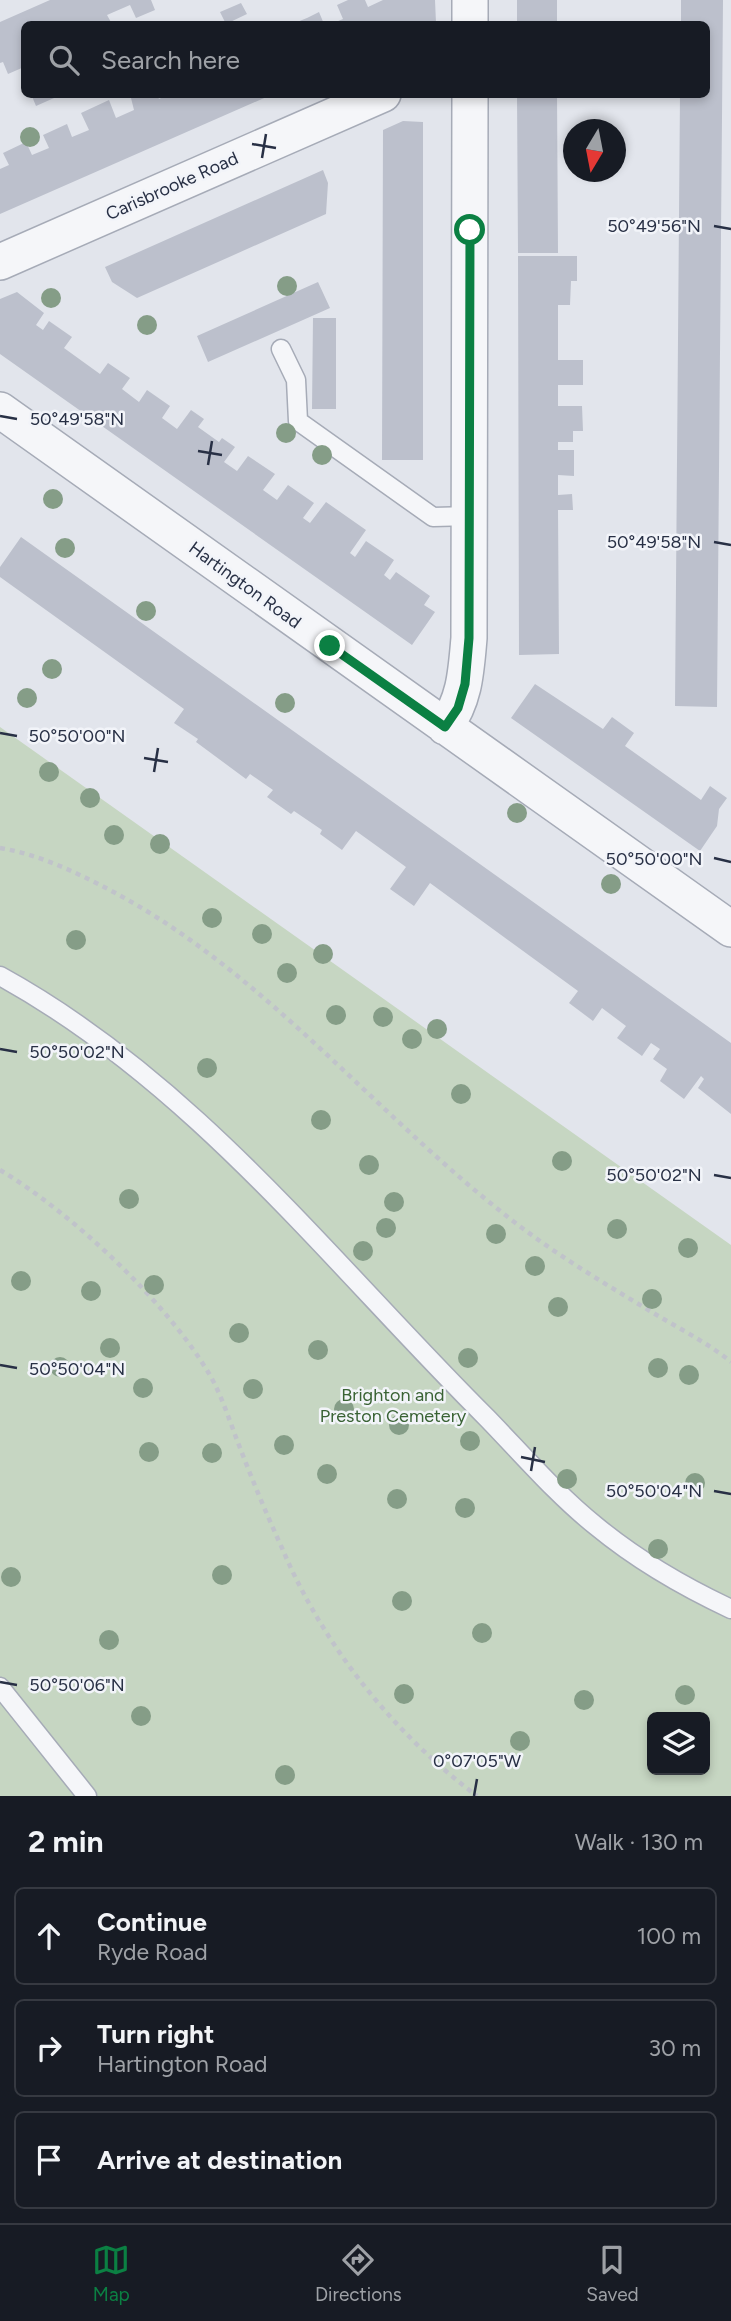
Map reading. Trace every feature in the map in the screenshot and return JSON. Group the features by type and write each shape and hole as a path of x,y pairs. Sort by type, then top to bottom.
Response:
{"street":[{"path":"470,0 470,21"},
{"name":"Carisbrooke Road","path":"0,262 374,98"},
{"path":"445,727 458,708 465,684 471,516 470,98"},
{"name":"Hartington Road","path":"0,410 731,929"}],"lane":[{"path":"281,349 296,380 298,421 433,517 471,516"},
{"path":"0,976 101,1038 173,1098 594,1525 668,1575 731,1609"},
{"path":"0,1687 87,1796"}],"path":[{"path":"0,848 38,858 80,875 151,913 196,944 329,1057 508,1217 584,1271 731,1362"},
{"path":"0,1170 87,1236 152,1300 187,1342 221,1396 283,1552 320,1622 348,1665 384,1709 419,1746 477,1796"}],"green space":[{"name":"Brighton and Preston Cemetery","path":"0,727 731,1245 731,1796 0,1796"}],"building":[{"path":"50,0 151,0 155,10 136,18 130,5 107,15 110,21 21,21 21,68 8,74 3,62 0,63 0,22"},
{"path":"348,0 365,0 368,7 383,0 435,0 436,21 338,21 343,19 337,5"},
{"path":"517,0 557,0 557,21 517,21"},
{"path":"681,0 723,0 717,707 675,706 680,98 710,98 710,21 681,21"},
{"path":"241,3 247,14 232,21 224,21 220,12"},
{"path":"319,12 323,21 300,21"},
{"path":"33,98 54,98 36,106"},
{"path":"131,98 264,98 0,214 0,169 9,165 3,153 26,142 32,155 49,148 43,135 67,124 72,137 89,130 81,113 109,100 116,118 134,110"},
{"path":"517,98 557,98 558,253 518,253"},
{"path":"403,121 423,122 423,460 382,460 383,130"},
{"path":"323,170 328,183 326,214 137,298 112,282 105,267"},
{"path":"518,256 577,256 577,281 571,281 570,305 558,305 558,360 583,360 583,385 558,385 558,406 582,406 583,431 573,431 573,442 558,442 558,450 574,450 574,476 558,475 558,495 572,494 573,510 558,510 559,654 519,655"},
{"path":"318,282 330,308 208,362 197,336"},
{"path":"17,292 44,313 36,325 43,330 49,321 72,337 64,348 100,374 108,363 130,378 122,389 139,402 147,390 170,406 162,418 177,429 191,410 204,419 198,427 219,442 222,438 235,447 224,462 237,471 248,456 275,474 263,490 277,500 288,485 314,503 303,518 310,523 326,502 366,530 350,553 355,557 366,541 394,560 384,575 390,580 396,572 430,596 424,605 435,612 412,645 0,354 0,299"},
{"path":"313,318 336,318 336,409 312,409"},
{"path":"21,537 731,1043 731,1114 698,1088 704,1079 701,1076 684,1099 660,1081 667,1069 653,1059 660,1049 651,1043 642,1056 617,1038 626,1026 602,1008 593,1021 569,1003 578,991 430,883 414,906 390,889 406,867 356,831 342,850 320,834 322,830 294,811 291,814 267,797 273,790 250,774 246,779 196,742 198,739 174,723 184,709 0,577 0,567"},
{"path":"535,684 603,729 612,717 634,733 625,746 701,800 710,786 727,798 719,809 717,826 700,851 511,718"}],"route":[{"path":"330,646 445,727 458,708 465,684 469,638 470,230"}]}
